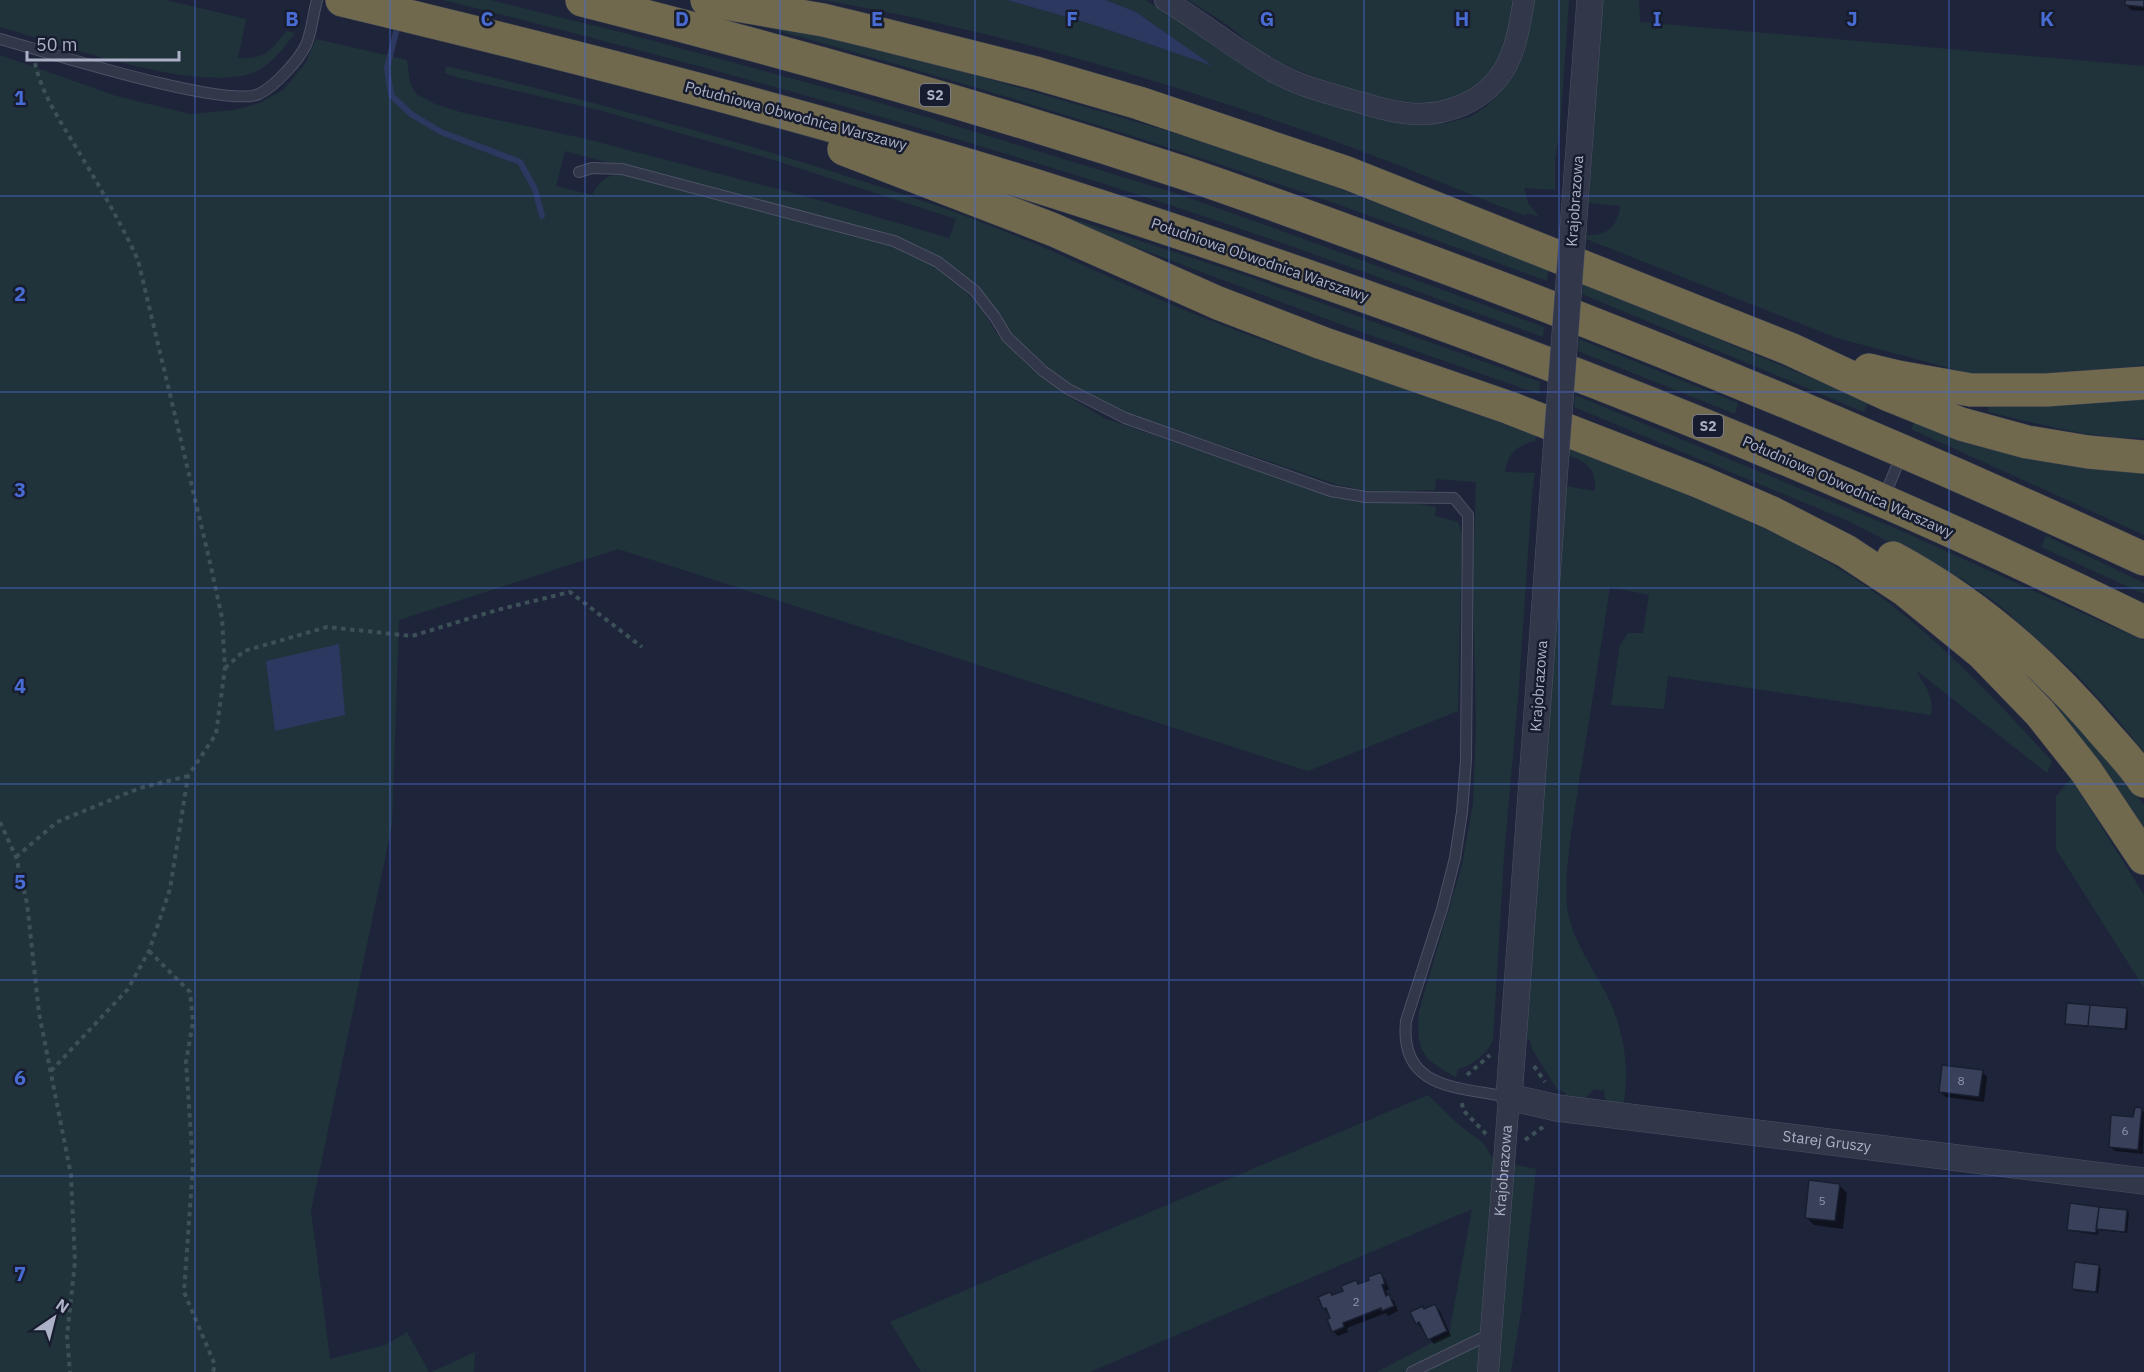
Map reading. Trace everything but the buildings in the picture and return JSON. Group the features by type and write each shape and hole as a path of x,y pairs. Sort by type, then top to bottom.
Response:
{"highway":[{"name":"Południowa Obwodnica Warszawy","path":"342,0 605,63 924,152 1185,233 1398,308 1628,393 1882,501 2144,622"},
{"name":"S2","path":"582,0 763,46 932,94 1186,174 1294,212 1603,326 1903,450 2144,559"},
{"path":"707,0 823,20 1036,73 1139,103 1347,173 1790,349 1889,395 1961,424 2027,442 2088,452 2144,457"},
{"path":"605,63 949,189 1054,230 1218,303 1301,335 1444,384 1613,447 1772,513 1846,551 1905,590 1982,653 2040,713 2086,771 2144,858"},
{"path":"1790,349 1898,377 1971,390 2046,390 2144,383"},
{"path":"1613,447 1741,489 1812,517 1910,568 1999,629 2046,670 2089,714 2144,781"}],"street":[{"path":"1165,0 1273,71 1304,86 1386,110 1427,114 1447,112 1466,104 1482,94 1496,80 1506,65 1514,46 1524,0"},
{"name":"Krajobrazowa","path":"1488,1372 1590,0"},
{"name":"Starej Gruszy","path":"1509,1097 1557,1108 2144,1181"}],"lane":[{"path":"0,39 138,78 230,96 258,94 286,73 306,45 317,0"},
{"path":"579,172 592,168 622,169 894,241 938,262 975,291 995,317 1006,337 1042,371 1068,389 1116,414 1331,491 1366,497 1454,498 1468,515 1466,760 1462,812 1455,858 1442,909 1406,1021 1405,1037 1408,1054 1426,1077 1444,1086 1509,1097"},
{"path":"1882,501 1903,450"},
{"path":"1412,1372 1490,1334"}],"path":[{"path":"33,48 38,76 56,113 119,219 138,260 210,558 222,618 225,668 216,734 188,776 170,890 149,951 128,989 51,1071"},
{"path":"225,668 244,651 327,627 412,636 497,610 570,592 642,647"},
{"path":"16,857 57,822 140,788 188,776"},
{"path":"0,822 16,857 27,903 39,1013 71,1175 75,1262 67,1336 70,1372"},
{"path":"149,951 190,992 194,1022 186,1062 193,1165 184,1292 214,1365 213,1372"},
{"path":"1528,1056 1547,1085"},
{"path":"1462,1103 1463,1110 1492,1141"}],"shaded area":[{"path":"0,0 166,0 246,19 238,58 261,56 276,44 286,31 295,33 281,51 259,70 227,77 197,77 127,64 0,27"},
{"path":"443,0 490,0 624,33 864,98 1175,193 1544,327 1543,337 1257,234 1072,174 804,95"},
{"path":"823,0 1007,0 1094,25 1211,65 1136,12 1106,0 1145,0 1250,64 1387,120 1423,125 1448,123 1470,117 1487,106 1500,93 1517,66 1533,0 1569,0 1560,128 1555,160 1555,190 1524,188 1528,203 1539,217 1527,213 1525,216 1326,138 1203,96 1078,58 951,26"},
{"path":"1188,0 1517,0 1504,46 1486,77 1471,90 1457,97 1441,102 1425,103 1401,101 1362,92 1298,70 1266,55 1225,23"},
{"path":"1602,0 1639,0 1640,22 2144,66 2144,365 2071,374 1968,373 1837,338 1586,239 1586,235 1606,232 1617,219 1620,206 1589,203"},
{"path":"765,27 876,46 1188,137 1293,171 1548,270 1547,281 1326,200 1131,135"},
{"path":"316,39 407,60 410,83 416,94 435,104 460,112 582,138 808,197 949,238 956,219 764,157 599,110 456,77 445,73 446,66 691,130 877,186 1024,239 1219,324 1536,436 1535,441 1514,451 1508,459 1505,472 1535,473 1504,856 1493,1039 1484,1053 1469,1065 1458,1069 1456,1077 1435,1065 1423,1052 1418,1024 1419,1011 1462,865 1473,803 1476,728 1473,580 1476,482 1436,479 1435,490 1375,492 1338,485 1109,407 1072,386 1045,367 1011,333 986,297 966,277 942,259 919,246 565,151 556,186 592,195 603,180 621,174 889,244 909,252 934,266 961,287 981,308 997,334 1024,362 1063,393 1104,418 1336,498 1436,507 1435,516 1458,522 1462,534 1458,711 1308,771 618,549 399,620 392,825 311,1211 330,1359 385,1345 407,1332 429,1372 0,1372 0,55 116,96 190,114 235,110 259,103 283,90 305,64"},
{"path":"1070,218 1244,275 1540,382 1539,394 1356,330 1069,222"},
{"path":"1583,282 1868,402 1864,412 1582,294"},
{"path":"1579,339 1738,403 1735,414 1578,351"},
{"path":"1575,395 1897,529 2144,641 2144,752 2076,674 1998,604 1962,579 1846,520 1574,407"},
{"path":"2144,397 2144,438 2085,433 1988,412 1988,403"},
{"path":"1915,421 2144,472 2144,535 1911,429"},
{"path":"1570,448 1733,514 1812,553 1850,576 1885,600 1930,637 1972,677 2052,761 2047,773 1916,670 1930,696 1931,715 1668,676 1664,709 1611,705 1620,645 1628,633 1643,633 1649,595 1610,587 1566,882 1571,924 1584,955 1613,1008 1621,1035 1626,1063 1623,1106 1608,1102 1604,1097 1605,1091 1594,1089 1584,1100 1565,1099 1566,1093 1557,1089 1532,1049 1530,1040 1523,1038 1566,486 1594,491 1595,484 1590,468 1581,460 1569,456"},
{"path":"2046,536 2144,583 2144,594 2041,547"},
{"path":"1983,635 2055,700 2107,755 2144,805 2144,834"},
{"path":"2071,778 2144,895 2144,988 2056,849 2056,796"},
{"path":"1428,1095 1458,1124 1484,1144 1494,1161 1536,1169 1521,1312 1511,1372 1377,1372 1449,1334 1472,1209 1090,1372 921,1372 890,1322"},
{"path":"475,1352 474,1372 431,1372"}],"water":[{"path":"1007,0 1106,0 1136,12 1213,66 1094,25"},
{"path":"339,644 345,715 275,731 266,661"}],"waterway":[{"path":"398,24 387,68 391,95 411,114 441,132 520,162 535,189 542,216"}]}
